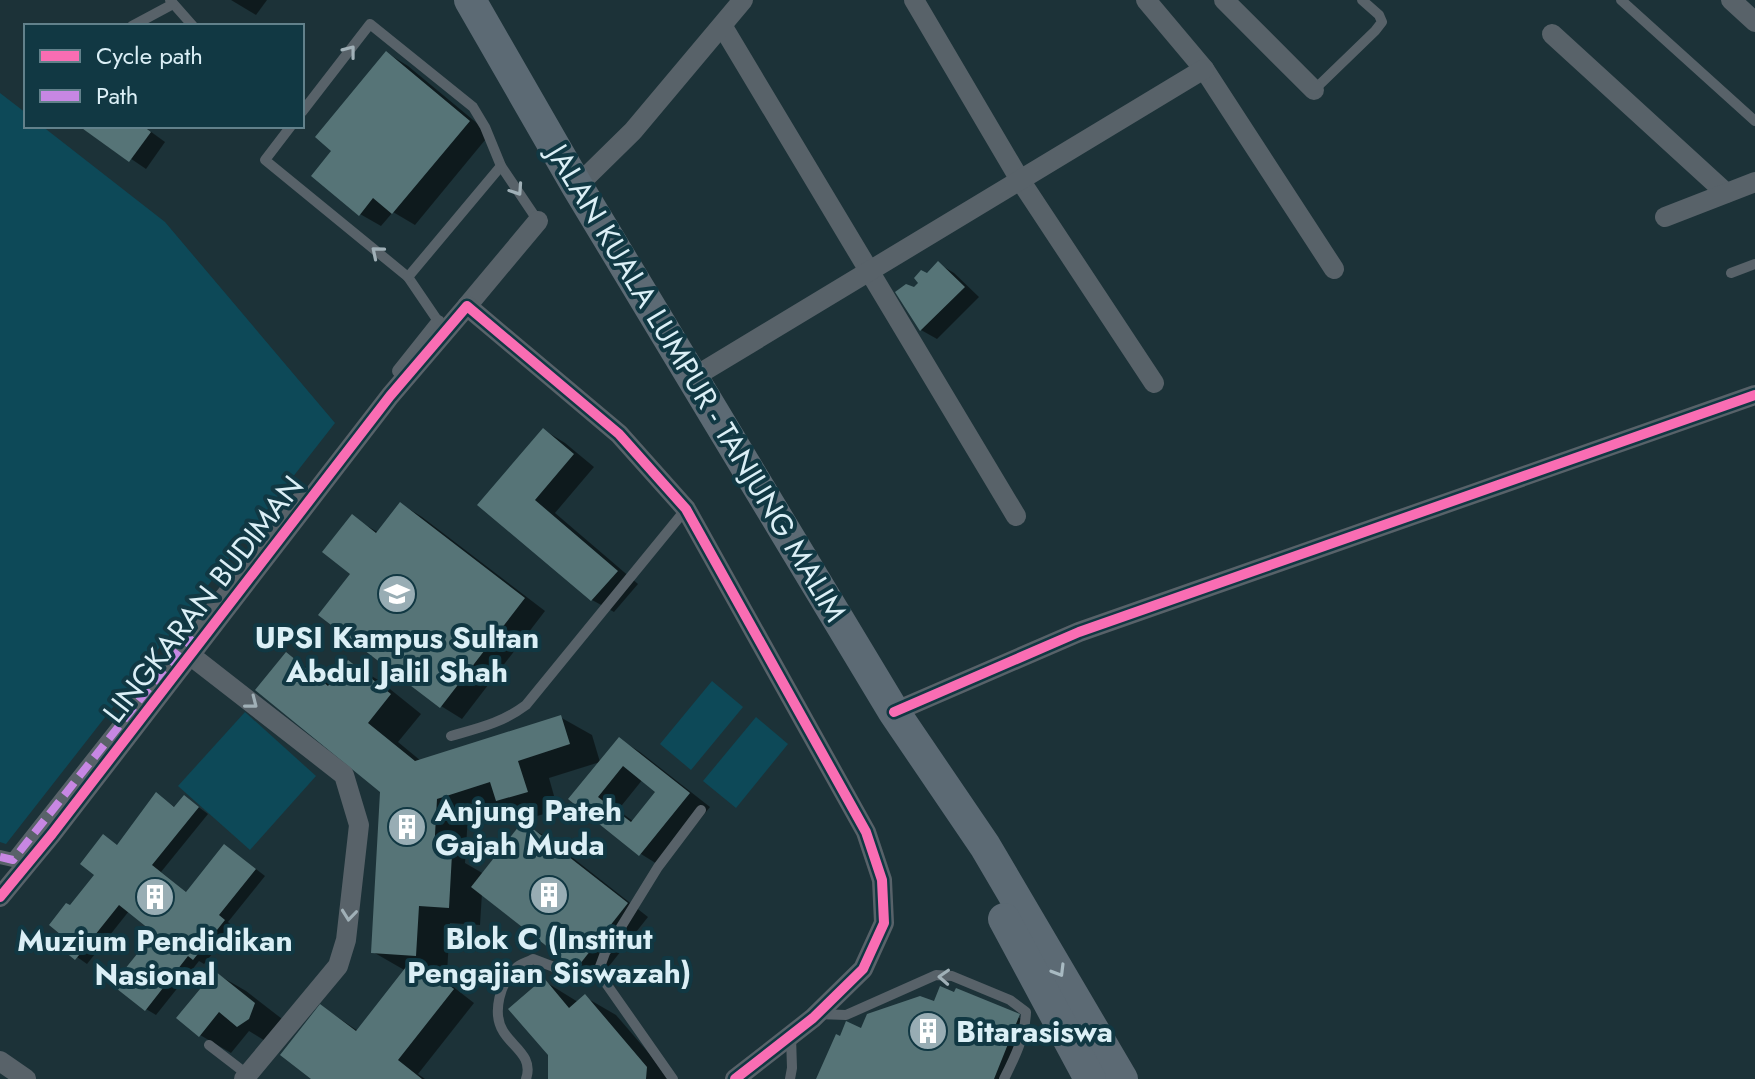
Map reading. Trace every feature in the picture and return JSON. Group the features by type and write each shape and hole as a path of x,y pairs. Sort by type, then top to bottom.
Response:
{"main road":[{"name":"JALAN KUALA LUMPUR - TANJUNG MALIM","path":"470,0 577,186 894,712 985,846 1122,1079"},
{"name":"JALAN KUALA LUMPUR - TANJUNG MALIM","path":"929,761 968,851 1090,1079"}],"street":[{"path":"577,186 633,131 743,0"},
{"path":"914,0 1020,180 1154,383"},
{"path":"1146,0 1204,69 1334,269"},
{"path":"1224,0 1314,90"},
{"path":"1731,0 1755,22"},
{"path":"723,27 1016,516"},
{"path":"1552,34 1726,193"},
{"path":"694,377 1204,69"},
{"path":"1665,217 1755,182"},
{"name":"LINGKARAN BUDIMAN","path":"2,891 190,655 442,327 467,306 538,221"},
{"path":"467,306 619,434 686,509 866,832 882,880 884,923 863,969 817,1014 735,1079"},
{"path":"0,857 13,860 442,327"},
{"path":"894,712 1079,632 1755,395"},
{"path":"190,655 344,775 359,825 346,940 338,966 246,1077"},
{"path":"0,1061 26,1079"}],"lane":[{"path":"1314,90 1382,22 1379,15 1362,0"},
{"path":"1621,0 1755,121"},
{"path":"135,24 172,2 191,24"},
{"path":"304,109 370,24 473,107 501,166 538,221"},
{"path":"289,128 265,160 408,277 442,327"},
{"path":"408,277 501,166"},
{"path":"1731,273 1755,264"},
{"path":"451,736 492,725 526,705 686,509"},
{"path":"598,972 605,953 658,867 701,810"},
{"path":"526,1079 528,1073 521,1050 503,1031 498,1013 500,992 515,968 533,959 580,977 598,972"},
{"path":"598,972 673,1079"},
{"path":"817,1014 846,1015 936,975 952,976 1010,1000 1026,1012 1019,1049 1004,1079"},
{"path":"790,1079 791,1035"},
{"path":"209,1045 246,1077"}],"shaded area":[{"path":"0,93 24,111 24,128 45,128 165,222 335,423 6,844 0,842"},
{"path":"712,681 743,707 691,770 660,744"},
{"path":"245,712 316,776 250,850 178,786"},
{"path":"756,717 788,744 736,808 703,781"}],"building":[{"path":"386,51 470,121 392,214 373,198 359,216 311,176 331,151 315,137"},
{"path":"82,128 146,128 151,132 129,162"},
{"path":"938,261 965,287 920,331 895,292 906,284 914,287 918,283 914,278 921,270 927,273"},
{"path":"543,428 574,454 535,500 618,571 591,601 477,505"},
{"path":"400,502 525,598 440,708 318,615 350,574 322,552 352,514 376,533"},
{"name":"Anjung Pateh Gajah Muda","path":"286,652 328,686 348,660 391,694 368,723 415,761 561,715 570,744 518,761 528,792 496,801 490,782 437,799 434,852 452,854 449,908 419,906 416,956 371,953 380,792 255,690"},
{"path":"619,737 690,793 639,856 568,799","holes":["623,766 655,792 631,822 598,797"]},
{"name":"Muzium Pendidikan Nasional","path":"156,792 174,807 184,795 199,807 152,865 186,892 224,844 256,869 219,915 225,920 193,960 188,956 145,1011 112,985 154,933 119,905 75,960 64,951 71,943 49,925 94,875 80,864 103,834 117,845"},
{"name":"Blok C (Institut Pengajian Siswazah)","path":"523,821 628,903 576,969 471,887"},
{"path":"413,958 454,989 398,1060 422,1079 311,1079 280,1055 320,1004 356,1031"},
{"path":"215,971 255,1003 249,1019 237,1027 219,1012 199,1037 176,1018"},
{"path":"544,978 569,1008 585,994 647,1067 646,1079 548,1079 548,1055 508,1009"},
{"name":"Bitarasiswa","path":"940,986 954,992 956,988 1020,1014 994,1079 816,1079 836,1034 840,1036 846,1021 861,1028 867,1014 920,996 934,1001"}],"marked path":[{"path":"0,857 13,860 191,635"}],"cycle path":[{"path":"0,897 390,396 467,306 619,434 686,509 866,832 882,880 884,923 863,969 813,1018 735,1079"},
{"path":"894,712 1079,632 1755,395"}],"place":[{"name":"UPSI Kampus Sultan Abdul Jalil Shah","path":"397,594"},
{"name":"Anjung Pateh Gajah Muda","path":"407,827"},
{"name":"Blok C (Institut Pengajian Siswazah)","path":"549,895"},
{"name":"Muzium Pendidikan Nasional","path":"155,897"},
{"name":"Bitarasiswa","path":"928,1031"}]}
